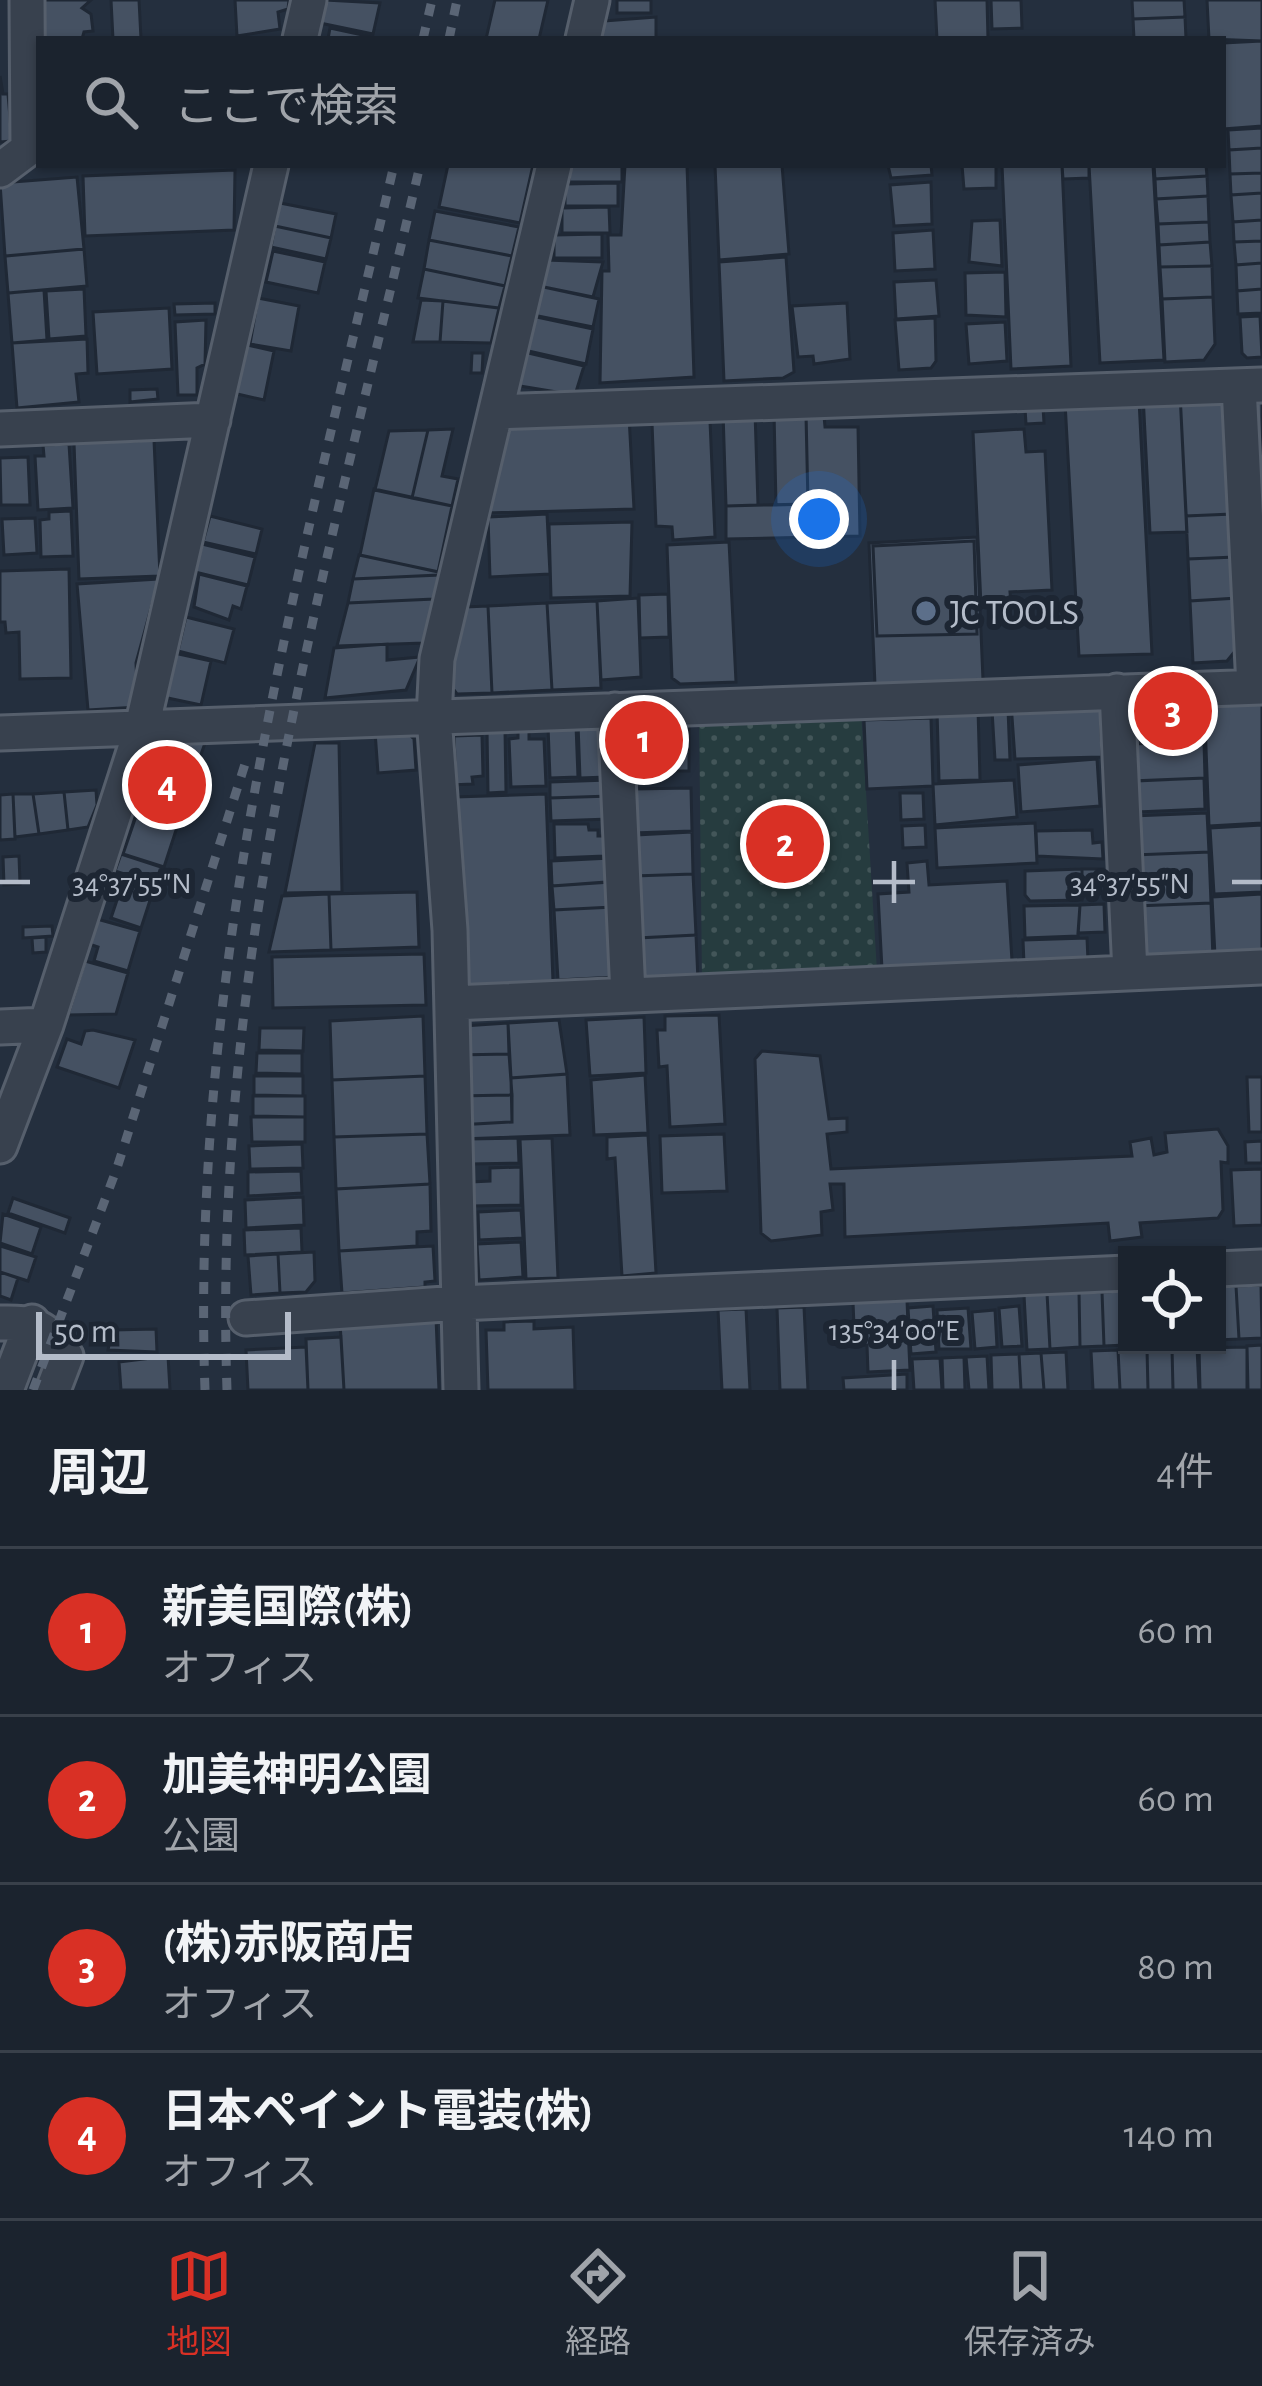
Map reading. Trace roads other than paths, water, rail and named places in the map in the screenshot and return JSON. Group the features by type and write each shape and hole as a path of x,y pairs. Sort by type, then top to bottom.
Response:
{"street":[{"path":"0,170 28,149 27,0"},
{"path":"301,36 309,0"},
{"path":"584,36 592,0"},
{"path":"0,1146 46,1024 142,727 271,168"},
{"path":"461,1390 452,1003 434,716 437,659 553,168"},
{"path":"0,733 1258,687 1250,385 496,412"},
{"path":"0,429 213,420"},
{"path":"1117,692 1130,973"},
{"path":"615,710 628,995"},
{"path":"452,1003 1262,967"},
{"path":"0,1027 46,1024"},
{"path":"1226,1269 1262,1267"},
{"path":"246,1318 459,1303 1118,1273"},
{"path":"6,1390 16,1322 49,1331 66,1357 53,1390"}],"railway":[{"path":"424,36 432,0"},
{"path":"450,36 457,0"},
{"path":"205,1390 205,1233 215,1078 233,924 288,620 393,168"},
{"path":"227,1390 227,1231 237,1075 256,923 313,621 419,168"},
{"path":"33,1390 117,1168 245,764"}],"place":[{"name":"JC TOOLS","path":"926,611"},
{"name":"(株)赤阪商店","path":"1173,711"},
{"name":"新美国際(株)","path":"644,740"},
{"name":"日本ペイント電装(株)","path":"167,785"},
{"name":"加美神明公園","path":"785,844"}]}
